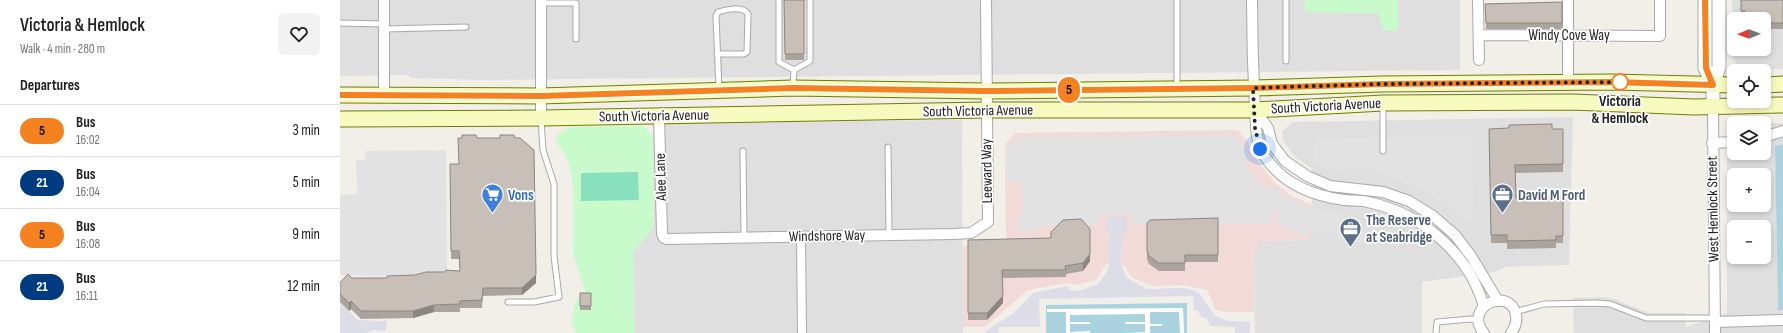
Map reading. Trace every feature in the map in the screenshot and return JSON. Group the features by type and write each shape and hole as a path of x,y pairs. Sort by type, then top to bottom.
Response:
{"main road":[{"name":"South Victoria Avenue","path":"340,95 540,96 793,88 986,91 1568,82 1727,85"},
{"path":"1771,84 1783,84"},
{"name":"South Victoria Avenue","path":"340,119 541,118 986,110 1255,110 1383,103 1572,102 1713,107 1783,106"}],"street":[{"path":"384,0 384,95"},
{"name":"Leeward Way","path":"986,0 988,222"},
{"path":"1252,0 1255,128 1260,149 1275,169 1297,186 1320,196 1367,202 1394,210 1420,222 1443,240 1462,262 1478,287 1484,307"},
{"path":"1478,0 1479,60"},
{"path":"1568,0 1568,82"},
{"name":"Windy Cove Way","path":"1479,35 1660,36 1660,0"},
{"name":"West Hemlock Street","path":"1705,0 1706,68 1713,85"},
{"name":"West Hemlock Street","path":"1715,333 1712,143 1713,85 1719,67 1719,0"},
{"path":"540,2 541,118"},
{"path":"1255,110 1268,128 1272,144 1285,161 1307,176 1330,186 1383,192 1408,202 1433,216 1455,235 1471,256 1498,301"},
{"name":"Alee Lane","path":"659,116 662,234 664,238"},
{"path":"1771,135 1783,131"},
{"path":"1712,143 1727,142"},
{"name":"Windshore Way","path":"664,238 801,237 971,232 988,222"},
{"path":"801,237 802,333"},
{"path":"1484,333 1480,326 1479,315 1488,303 1498,301 1508,304 1515,312 1516,324 1511,333"},
{"path":"1715,320 1783,320"}],"lane":[{"path":"778,0 779,62 794,70"},
{"path":"794,70 810,61 810,0"},
{"path":"1177,0 1177,89"},
{"path":"1286,0 1286,61"},
{"path":"540,2 576,1 576,39"},
{"path":"717,54 744,54 747,52 748,14 746,11 724,10 718,12 716,16 717,54 719,90"},
{"path":"340,24 466,27"},
{"path":"793,88 794,70"},
{"path":"1383,103 1383,151"},
{"path":"508,302 534,302 559,297 554,256 554,184 542,150 541,118"},
{"path":"888,147 889,235"},
{"path":"743,151 744,238"},
{"path":"1515,312 1544,304 1596,303 1610,304 1646,318 1715,320"},
{"path":"1436,333 1437,322 1470,319 1479,320"}],"shaded area":[{"path":"340,0 1460,0 1460,70 479,80 413,78 405,75 340,76"},
{"path":"1732,0 1783,0 1783,69 1771,69 1771,64 1738,64 1733,59 1733,56 1771,56 1771,12 1732,12"},
{"path":"1573,117 1569,265 1506,267 1495,272 1422,282 1422,333 1255,333 1254,251 1259,241 1308,240 1312,228 1312,169 1294,156 1283,141 1282,131 1293,122"},
{"path":"962,120 963,333 634,333 633,252 654,227 653,123"},
{"path":"1771,123 1783,123 1783,144 1775,146 1778,310 1783,310 1783,333 1574,333 1573,298 1604,297 1615,299 1649,313 1686,313 1686,327 1727,313 1727,264 1771,264 1771,220 1727,220 1727,212 1771,212 1771,168 1727,168 1727,160 1771,160"},
{"path":"1238,130 1247,141 1258,162 1275,183 1292,196 1312,205 1312,228 1308,240 1259,241 1259,251 1254,251 1254,312 1224,312 1216,310 1207,290 1183,285 1152,286 1131,277 1125,266 1106,264 1096,280 1076,285 1067,283 1028,290 985,327 963,327 963,246 1006,244 1005,144 1015,133"},
{"path":"1233,135 1242,143 1250,159 1244,164 1266,191 1270,186 1304,206 1326,212 1349,213 1349,222 1375,233 1374,242 1338,243 1337,234 1309,229 1306,237 1277,223 1281,216 1272,212 1271,224 1132,224 1132,215 1099,215 1098,225 1049,225 1022,234 1016,224 1023,207 1019,181 1007,181 1006,145 1015,145 1015,137"},
{"path":"1472,136 1473,219 1465,220 1442,201 1419,189 1369,168 1327,169 1313,161 1313,147 1317,139"},
{"path":"446,150 447,277 340,275 340,195 357,194 356,160 365,160 365,151"},
{"path":"1127,217 1127,231 1122,235 1121,264 1127,278 1147,289 1185,288 1198,292 1215,316 1229,321 1250,322 1250,333 1235,333 1235,327 1211,326 1206,318 1201,317 1198,311 1194,310 1193,296 1039,299 1040,327 999,327 998,333 984,333 1013,314 1033,293 1067,286 1070,290 1079,291 1098,284 1107,272 1109,264 1108,248 1111,232 1106,232 1107,218"},
{"path":"340,303 358,320 387,321 386,331 375,330 366,333 340,333"}],"green space":[{"path":"1304,0 1398,0 1398,31 1383,30 1378,13 1305,12"},
{"path":"643,126 653,135 654,227 633,252 634,333 576,333 571,323 575,302 586,293 573,254 573,188 570,167 563,151 557,144 556,136 570,127"},
{"path":"638,172 639,200 581,201 581,173"}],"water":[{"path":"1783,144 1783,310 1778,310 1775,146"},
{"path":"1187,303 1187,333 1046,333 1046,305"}],"pier":[{"path":"1183,308 1184,333 1180,333 1179,312 1150,312 1150,324 1162,324 1162,326 1150,326 1150,333 1125,333 1145,332 1145,324 1125,324 1125,322 1145,322 1145,314 1070,315 1070,322 1090,322 1090,324 1070,324 1070,332 1090,331 1090,333 1066,333 1066,312 1047,312 1047,309"}],"building":[{"path":"784,0 804,0 804,54 785,54"},
{"path":"1741,0 1783,0 1783,23 1771,23 1771,12 1741,11"},
{"path":"1562,2 1562,23 1486,23 1485,4"},
{"path":"1552,124 1552,129 1563,129 1563,164 1515,165 1516,198 1563,197 1563,236 1556,236 1556,240 1507,241 1507,235 1491,235 1489,129 1509,128 1509,125"},
{"name":"Vons","path":"462,135 476,135 477,138 500,138 500,135 514,135 515,138 520,138 534,150 536,275 522,288 483,288 482,300 460,301 460,304 434,305 413,311 361,311 351,301 349,303 340,294 340,283 348,274 352,278 387,278 387,276 415,275 426,272 445,272 446,270 460,271 459,251 451,251 450,164 459,164 458,138 462,138"},
{"path":"1218,218 1218,255 1185,255 1185,263 1159,263 1149,256 1147,251 1147,223 1150,220"},
{"path":"1081,219 1090,229 1090,254 1083,263 1065,266 1066,270 1002,270 1003,296 987,313 968,313 968,240 1051,238 1051,232 1063,220"},
{"path":"580,293 591,293 591,306 580,306"}],"bus line":[{"name":"5","path":"340,95 540,96 793,88 986,91 1253,88 1382,84 1612,82 1713,85 1706,68 1705,0"}],"place":[{"name":"Victoria & Hemlock","path":"1620,82"},
{"name":"Vons","path":"493,214"},
{"name":"David M Ford","path":"1503,214"},
{"name":"The Reserve at Seabridge","path":"1351,248"}],"route":[{"path":"1260,149 1255,128 1253,88 1382,84 1626,82 1620,82"}]}
